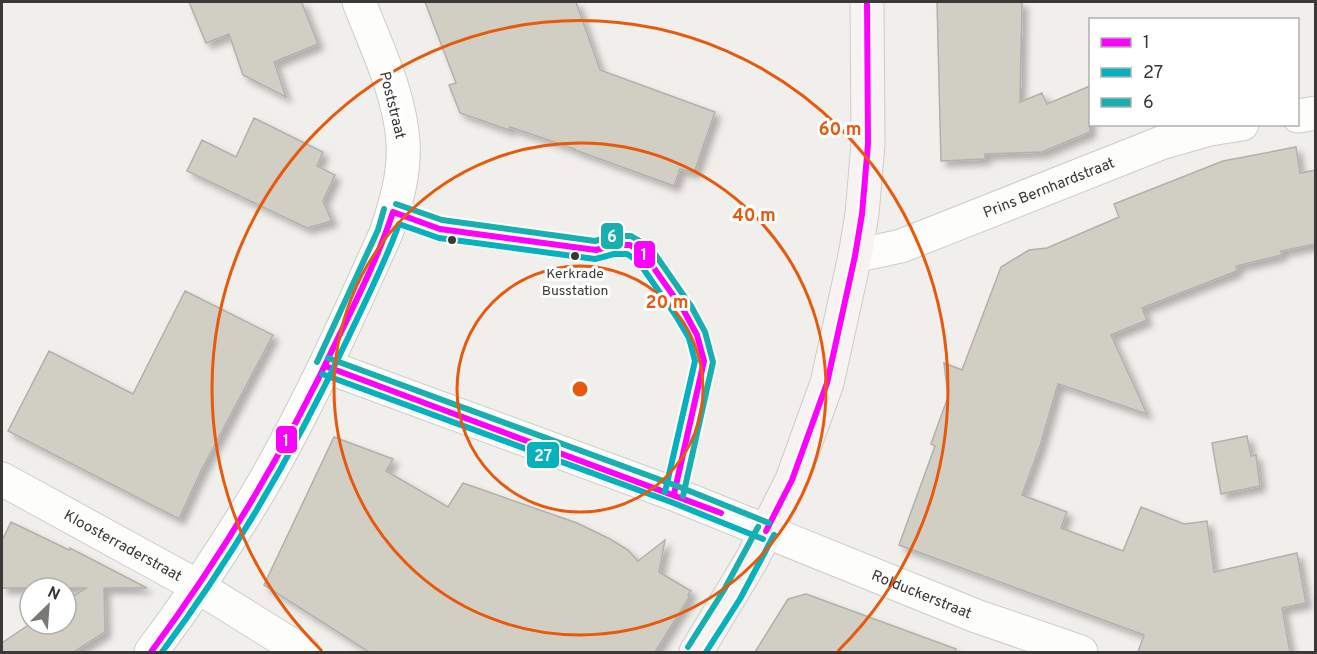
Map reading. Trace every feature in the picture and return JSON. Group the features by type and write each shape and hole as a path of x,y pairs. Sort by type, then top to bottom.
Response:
{"main road":[{"path":"696,652 732,595 792,480 827,383 862,214 868,144 867,2"}],"street":[{"name":"Poststraat","path":"151,652 223,549 262,485 325,366 386,233 401,179 403,145 400,122 389,80 359,2"},
{"path":"1299,116 1316,113"},
{"name":"Prins Bernhardstraat","path":"855,256 901,246 1161,143 1229,126"},
{"name":"Rolduckerstraat","path":"325,366 674,494 976,616 1081,652"},
{"name":"Kloosterraderstraat","path":"2,479 198,586 303,652"}],"building":[{"path":"189,2 304,2 302,3 318,44 274,62 286,97 243,75 229,34 206,43"},
{"path":"425,2 576,2 600,70 715,112 694,173 680,169 674,186 575,149 460,113 449,85 456,83"},
{"path":"937,2 1022,2 1020,102 1042,93 1047,104 1089,86 1090,132 1042,152 985,154 985,159 941,161"},
{"path":"254,118 323,152 317,166 335,175 323,201 332,221 307,228 187,171 202,140 236,157"},
{"path":"1296,147 1300,173 1316,170 1316,244 1281,251 1282,255 1236,266 1237,271 1142,308 1147,320 1111,335 1147,414 1058,384 1040,446 1022,495 1067,512 1061,528 1123,551 1141,507 1184,524 1207,521 1214,572 1297,553 1306,603 1282,608 1290,652 1138,652 1144,635 899,545 935,446 931,444 948,397 944,363 962,370 1001,267 1029,250 1047,248 1119,217 1114,204 1223,161"},
{"path":"185,291 273,335 201,471 179,519 8,431 49,351 133,394"},
{"path":"1247,436 1251,456 1256,455 1260,486 1221,494 1212,443"},
{"path":"334,437 393,459 386,471 448,507 463,483 577,523 628,550 638,561 665,540 659,572 691,591 688,595 690,596 655,652 369,652 264,585"},
{"path":"11,522 69,550 70,548 147,588 104,588 105,632 74,652 2,652 2,643 18,632 18,636 78,636 78,593 86,588 78,588 78,576 18,576 18,588 2,588 2,541"},
{"path":"806,594 956,649 955,652 755,652 788,599"}],"transit line":[{"name":"1","path":"766,531 792,480 827,383 855,256 862,214 868,144 867,2"},
{"name":"6","path":"396,204 442,220 595,241 612,236 631,236 650,247 691,306 705,332 713,362 683,496"},
{"name":"6","path":"317,362 378,230 384,209"},
{"name":"1","path":"393,212 440,229 596,250 613,245 630,245 644,254 684,311 697,335 704,361 674,494"},
{"name":"1","path":"151,652 204,577 275,460 318,379 360,291 393,212"},
{"name":"27","path":"162,652 239,539 285,461 347,340 399,224 439,238 595,259 614,254 627,254 638,261 689,338 695,361 665,492"},
{"name":"6","path":"328,358 677,486 769,523"},
{"name":"1","path":"325,366 721,513"},
{"name":"27","path":"322,374 671,502 763,539"},
{"name":"6","path":"688,647 724,590 758,527"},
{"name":"27","path":"706,652 740,599 774,535"}],"place":[{"name":"Kerkrade Busstation","path":"575,256"}]}
